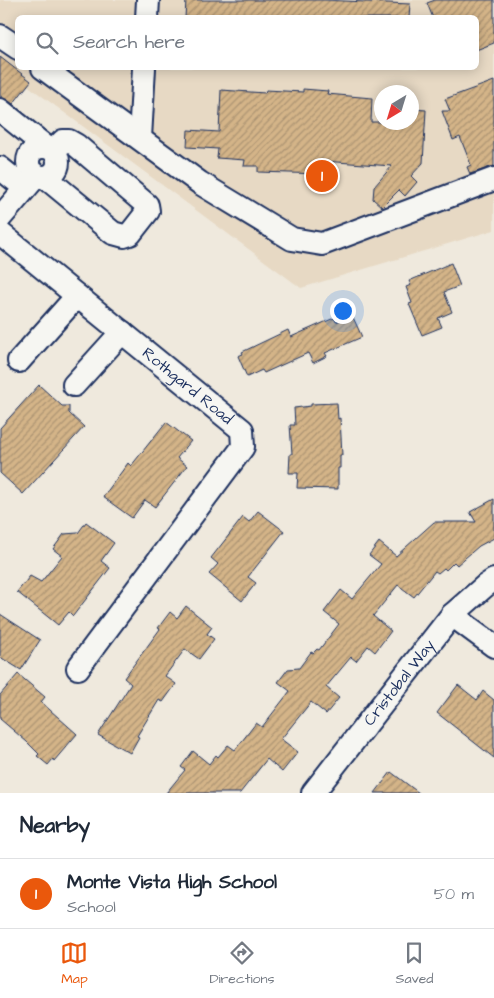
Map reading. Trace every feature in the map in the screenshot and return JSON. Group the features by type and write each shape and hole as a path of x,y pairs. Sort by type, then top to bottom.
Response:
{"street":[{"path":"147,15 148,0"},
{"path":"46,70 200,182 292,239 322,244 494,179"},
{"path":"140,138 144,70"},
{"path":"0,110 49,148 58,158 58,166 53,173 36,180 0,218"},
{"path":"0,168 36,180 113,233 124,236 130,234 148,211 147,206 76,145 63,141 49,148"},
{"name":"Rothgard Road","path":"0,233 242,430 243,447 78,668"},
{"path":"19,361 77,296"},
{"path":"74,385 122,332"},
{"name":"Cristobal Way","path":"313,793 452,615 494,580"},
{"path":"452,615 494,646"}],"shaded area":[{"path":"0,0 494,0 494,230 301,288 0,65"}],"building":[{"path":"186,0 324,0 410,4 409,15 185,15"},
{"path":"435,0 494,0 494,43 479,49 479,15 432,15 427,3"},
{"path":"0,57 31,81 13,104 0,96"},
{"path":"494,81 494,166 470,174 467,167 471,165 460,137 453,140 442,111 450,111 445,99"},
{"path":"303,89 328,91 327,94 372,98 371,122 374,122 374,130 419,130 419,110 426,110 423,163 411,176 417,182 405,196 399,190 382,207 373,199 374,187 392,166 323,161 322,174 258,172 258,166 244,166 245,160 217,158 218,149 187,147 188,130 219,132 221,90 265,93 266,90 303,92"},
{"path":"451,263 460,286 444,292 452,312 438,318 442,327 422,335 409,304 412,303 406,287 411,285 409,281"},
{"path":"352,315 362,337 325,353 327,356 313,363 308,353 264,373 262,370 247,377 238,356 243,354 242,352 288,330 291,337 334,318 336,322"},
{"path":"39,385 62,406 69,406 69,413 84,427 23,494 0,473 0,428"},
{"path":"337,403 338,419 340,418 342,455 340,455 340,468 338,468 338,489 297,488 298,473 289,473 290,454 292,454 290,425 295,425 294,408 311,406 311,404"},
{"path":"166,422 191,441 177,458 187,466 155,507 145,500 132,518 103,497 128,463 131,466"},
{"path":"494,499 494,538 479,546 457,565 454,562 446,570 444,568 438,573 435,571 414,597 398,585 373,616 391,631 375,652 368,646 356,661 351,657 326,687 339,698 326,714 311,702 281,739 298,752 282,772 267,759 240,793 166,793 185,770 181,767 193,751 209,764 228,745 235,750 256,723 262,727 290,691 278,682 288,669 299,668 311,652 319,650 339,624 324,612 341,590 352,599 381,564 369,555 379,542 396,556 434,522 476,522 470,512"},
{"path":"258,511 284,531 248,577 256,583 242,601 209,574 218,564 211,558 243,517 249,522"},
{"path":"86,522 114,543 101,561 110,568 73,616 69,612 58,625 17,592 30,576 41,582 62,556 53,549 64,534 78,533"},
{"path":"186,606 212,627 207,634 214,639 199,659 185,649 165,676 176,684 163,702 159,700 137,736 139,737 130,753 98,735 131,684 124,678 160,629 158,628 170,612 177,618"},
{"path":"0,614 40,640 21,670 0,657"},
{"path":"18,674 45,697 41,702 77,734 54,761 53,759 48,765 37,756 39,754 27,742 0,719 0,695"},
{"path":"458,685 477,700 483,691 494,700 494,758 437,713"},
{"path":"391,772 419,793 375,793"}],"place":[{"name":"Monte Vista High School","path":"322,176"}]}
